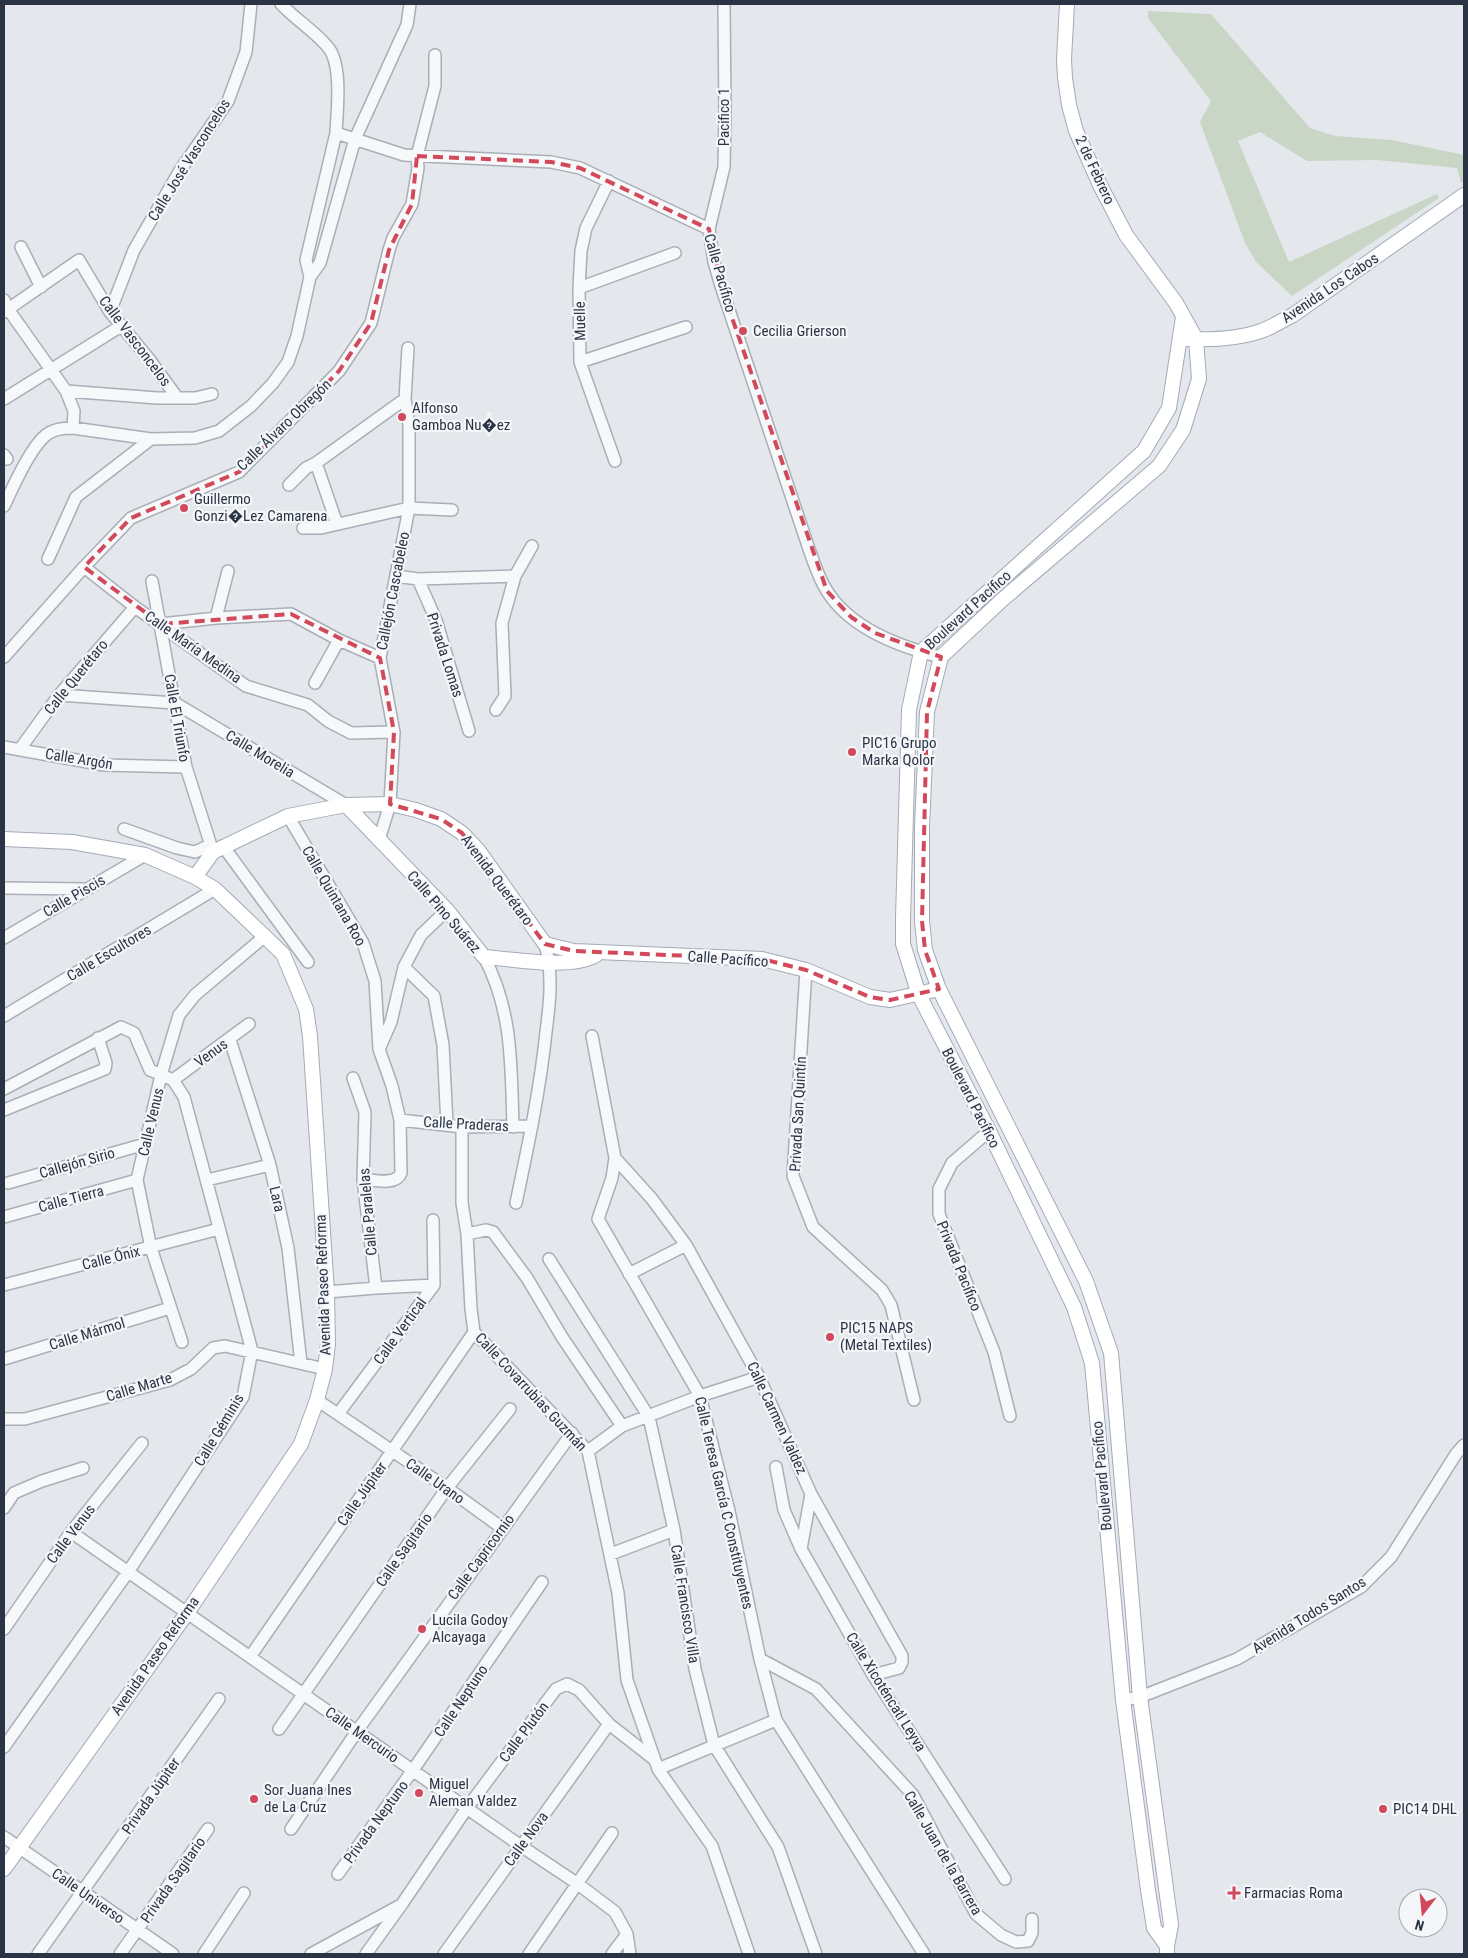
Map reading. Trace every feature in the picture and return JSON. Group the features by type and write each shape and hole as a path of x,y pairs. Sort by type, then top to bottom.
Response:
{"main road":[{"name":"2 de Febrero","path":"1068,4 1064,59 1065,78 1068,105 1076,131 1100,185 1126,234 1155,273 1196,339"},
{"name":"Avenida Los Cabos","path":"1180,339 1230,338 1247,335 1263,330 1293,315 1464,195"},
{"path":"1180,339 1183,317"},
{"name":"Boulevard Pacífico","path":"1167,1950 1154,1928 1148,1890 1124,1700 1092,1363 1074,1307 989,1130 919,995 903,944 903,918 908,710 921,652 1144,452 1169,408 1180,339"},
{"name":"Boulevard Pacífico","path":"1167,1950 1171,1925 1140,1697 1111,1353 1086,1281 939,989 925,950 922,921 922,827 927,712 941,657 1003,599 1159,466 1183,430 1199,379 1196,339"},
{"name":"Avenida Querétaro","path":"215,847 288,816 346,805 390,804 416,810 441,819 462,833 478,850 546,944"},
{"name":"Calle Pino Suárez","path":"346,805 447,910 484,957"},
{"name":"Avenida Paseo Reforma","path":"4,839 72,842 145,856 195,877 215,889 283,954 306,1009 310,1036 328,1344 325,1369 317,1400 301,1444 187,1613 4,1869"},
{"path":"195,877 215,847"},
{"name":"Calle Pacífico","path":"546,944 574,951 599,953 762,959 806,970 870,997 890,1000 939,989"},
{"name":"Calle Pacífico","path":"484,957 564,963 588,960 599,953"}],"street":[{"name":"Calle José Vasconcelos","path":"110,312 134,250 179,172 228,101 246,52 251,4"},
{"path":"281,4 328,47 336,68 338,85 336,133 306,260 310,277"},
{"path":"4,506 35,448 47,434 62,428 73,428 151,439 195,438 219,431 251,406 273,383 288,362 297,336 310,277 320,263 355,139 407,25 410,4"},
{"name":"Pacifico 1","path":"709,229 724,167 724,4"},
{"name":"Calle Álvaro Obregón","path":"4,658 84,567 131,518 239,472 339,371 371,324 393,238 412,204 418,168 417,156 435,86 435,55"},
{"path":"336,133 355,139"},
{"name":"Calle Pacífico","path":"355,139 404,155 551,162 580,168 709,229 714,262 721,286 822,582 836,603 851,617 875,633 921,652 941,657"},
{"name":"Muelle","path":"609,181 586,228 581,251 579,288 580,362 615,461"},
{"path":"21,247 41,287 5,307 66,391 74,411 73,428"},
{"path":"579,288 675,253"},
{"name":"Calle Vasconcelos","path":"41,287 78,260 110,312 149,359 176,396"},
{"path":"4,399 121,326"},
{"path":"580,362 686,327"},
{"name":"Callejón Cascabeleo","path":"379,840 390,804 394,732 380,658 409,508 409,425 405,399 408,348"},
{"path":"66,391 157,398 176,396 195,398 212,394"},
{"path":"289,486 306,468 316,463 405,399"},
{"path":"48,559 76,497 151,439"},
{"path":"316,463 337,524"},
{"path":"303,528 321,528 409,508 452,510"},
{"path":"496,710 505,696 502,623 515,576 532,546"},
{"name":"Calle María Medina","path":"84,567 135,607 246,686 308,705 328,721 351,733 394,732"},
{"path":"216,618 228,571"},
{"path":"396,576 418,579 515,576"},
{"name":"Privada Lomas","path":"418,579 436,620 469,731"},
{"name":"Calle El Triunfo","path":"152,581 186,767 215,847 308,962"},
{"name":"Calle Querétaro","path":"20,749 58,695 135,607"},
{"path":"160,624 216,618 291,614 339,640 380,658"},
{"path":"315,683 339,640"},
{"path":"58,695 175,703"},
{"name":"Calle Morelia","path":"175,703 346,805"},
{"name":"Calle Argón","path":"4,747 104,765 186,767"},
{"name":"Calle Quintana Roo","path":"288,816 363,943 375,981 379,1049 392,1086 400,1120 401,1173 399,1178 394,1181 363,1179"},
{"path":"124,829 178,848 196,852 215,847"},
{"name":"Calle Piscis","path":"4,938 145,856"},
{"path":"4,888 86,889"},
{"name":"Calle Escultores","path":"4,1016 215,889"},
{"path":"379,1049 391,1022 404,967 420,935 447,910"},
{"name":"Calle Venus","path":"182,1342 151,1248 137,1180 161,1075 179,1015 195,995 265,936"},
{"name":"Avenida Querétaro","path":"532,1126 544,1059 551,991 550,962 546,944"},
{"name":"Calle Pino Suárez","path":"484,957 496,978 509,1031 513,1127"},
{"path":"404,967 434,996 443,1045 447,1125"},
{"name":"Privada San Quintín","path":"806,970 792,1176 813,1227 882,1290 891,1305 914,1400"},
{"name":"Venus","path":"173,1080 230,1040 249,1024"},
{"path":"4,1089 121,1026 134,1033 150,1070 173,1080"},
{"name":"Calle Teresa García C Constituyentes","path":"592,1036 615,1158 612,1178 598,1219 700,1396 729,1511 760,1659 776,1720 924,1954"},
{"path":"4,1110 99,1073 104,1069 106,1063 98,1038"},
{"name":"Lara","path":"230,1040 270,1165 288,1248 301,1363"},
{"name":"Calle Paralelas","path":"353,1078 365,1112 363,1179 376,1288"},
{"name":"Calle Géminis","path":"4,1747 128,1572 243,1396 252,1351 184,1097 173,1080"},
{"name":"Calle Praderas","path":"400,1120 462,1127 532,1126"},
{"path":"516,1203 532,1126"},
{"name":"Calle Covarrubias Guzmán","path":"462,1127 462,1204 467,1234 474,1332 572,1432 588,1451 618,1593 627,1680 657,1765"},
{"name":"Privada Pacífico","path":"989,1130 952,1163 939,1189 938,1214 994,1352 1010,1416"},
{"name":"Callejón Sirio","path":"8,1183 145,1144"},
{"name":"Calle Carmen Valdez","path":"615,1158 652,1199 686,1245 760,1377 811,1494 902,1656 902,1662 898,1668 873,1675"},
{"path":"207,1180 270,1165"},
{"name":"Calle Tierra","path":"4,1217 137,1180"},
{"path":"433,1220 434,1285"},
{"name":"Calle Ónix","path":"4,1285 219,1230"},
{"path":"467,1234 486,1230 493,1232 527,1278 562,1337 622,1426"},
{"path":"629,1274 686,1245"},
{"name":"Calle Francisco Villa","path":"549,1259 649,1417 674,1530 695,1669 714,1745 778,1847 816,1954"},
{"name":"Calle Vertical","path":"326,1292 434,1285"},
{"name":"Calle Vertical","path":"338,1414 434,1285"},
{"name":"Calle Mármol","path":"4,1359 170,1308"},
{"name":"Calle Júpiter","path":"250,1657 474,1332"},
{"name":"Calle Marte","path":"4,1419 25,1420 170,1380 191,1369 213,1348 226,1346 325,1369"},
{"path":"588,1451 622,1426 700,1396 760,1377"},
{"name":"Calle Urano","path":"317,1400 447,1488 502,1528"},
{"name":"Calle Sagitario","path":"303,1694 447,1488 510,1409"},
{"name":"Calle Capricornio","path":"291,1829 357,1731 572,1432"},
{"name":"Calle Venus","path":"4,1629 71,1532 142,1443"},
{"name":"Avenida Todos Santos","path":"1124,1700 1140,1697 1237,1659 1361,1587 1390,1557 1456,1454 1464,1445"},
{"name":"Calle Xicoténcatl Leyva","path":"776,1466 784,1510 801,1550 873,1675 1005,1879"},
{"path":"4,1508 14,1493 42,1481 83,1468"},
{"path":"801,1550 811,1494"},
{"path":"611,1554 674,1530"},
{"name":"Calle Mercurio","path":"71,1532 578,1884 615,1912 627,1934 630,1954"},
{"name":"Calle Neptuno","path":"413,1770 542,1582"},
{"name":"Calle Juan de la Barrera","path":"760,1659 816,1689 913,1795 976,1914 1001,1935 1016,1942 1028,1941 1032,1934 1032,1919"},
{"name":"Calle Plutón","path":"366,1954 467,1808 556,1689 567,1684 579,1690 609,1724 657,1765"},
{"path":"279,1729 303,1694"},
{"name":"Privada Júpiter","path":"83,1892 219,1699"},
{"path":"749,1954 712,1846 657,1765 776,1720"},
{"name":"Calle Nova","path":"444,1954 609,1724"},
{"name":"Privada Neptuno","path":"338,1874 413,1770"},
{"name":"Privada Sagitario","path":"138,1930 208,1829"},
{"path":"529,1954 612,1833"},
{"name":"Calle Universo","path":"4,1837 173,1954"},
{"path":"38,1954 83,1892"},
{"path":"204,1954 244,1893"},
{"path":"311,1954 402,1904"},
{"path":"120,1954 138,1930"},
{"path":"612,1954 627,1934"}],"highlighted area":[{"path":"417,156 551,162 580,168 709,229 721,286 827,591 851,617 875,633 941,657 927,712 922,921 925,950 939,989 890,1000 870,997 806,970 762,959 574,951 545,944 462,833 441,819 390,804 394,732 380,658 291,614 161,624 84,567 131,518 239,472 339,371 371,323 389,250 412,204"}],"green space":[{"path":"1148,11 1211,14 1310,128 1335,136 1392,140 1464,155 1464,181 1461,183 1457,168 1377,160 1307,161 1260,132 1238,141 1289,262 1437,194 1439,198 1292,296 1256,262 1245,243 1200,122 1211,101 1148,18"}],"place":[{"name":"Cecilia Grierson","path":"743,331"},
{"name":"Alfonso Gamboa Nu�ez","path":"402,417"},
{"name":"Guillermo Gonzi�Lez Camarena","path":"184,508"},
{"name":"PIC16 Grupo Marka Qolor","path":"852,752"},
{"name":"PIC15 NAPS (Metal Textiles)","path":"830,1337"},
{"name":"Lucila Godoy Alcayaga","path":"422,1629"},
{"name":"Miguel Aleman Valdez","path":"419,1793"},
{"name":"Sor Juana Ines de La Cruz","path":"254,1799"},
{"name":"PIC14 DHL","path":"1383,1809"},
{"name":"Farmacias Roma","path":"1234,1893"}]}
